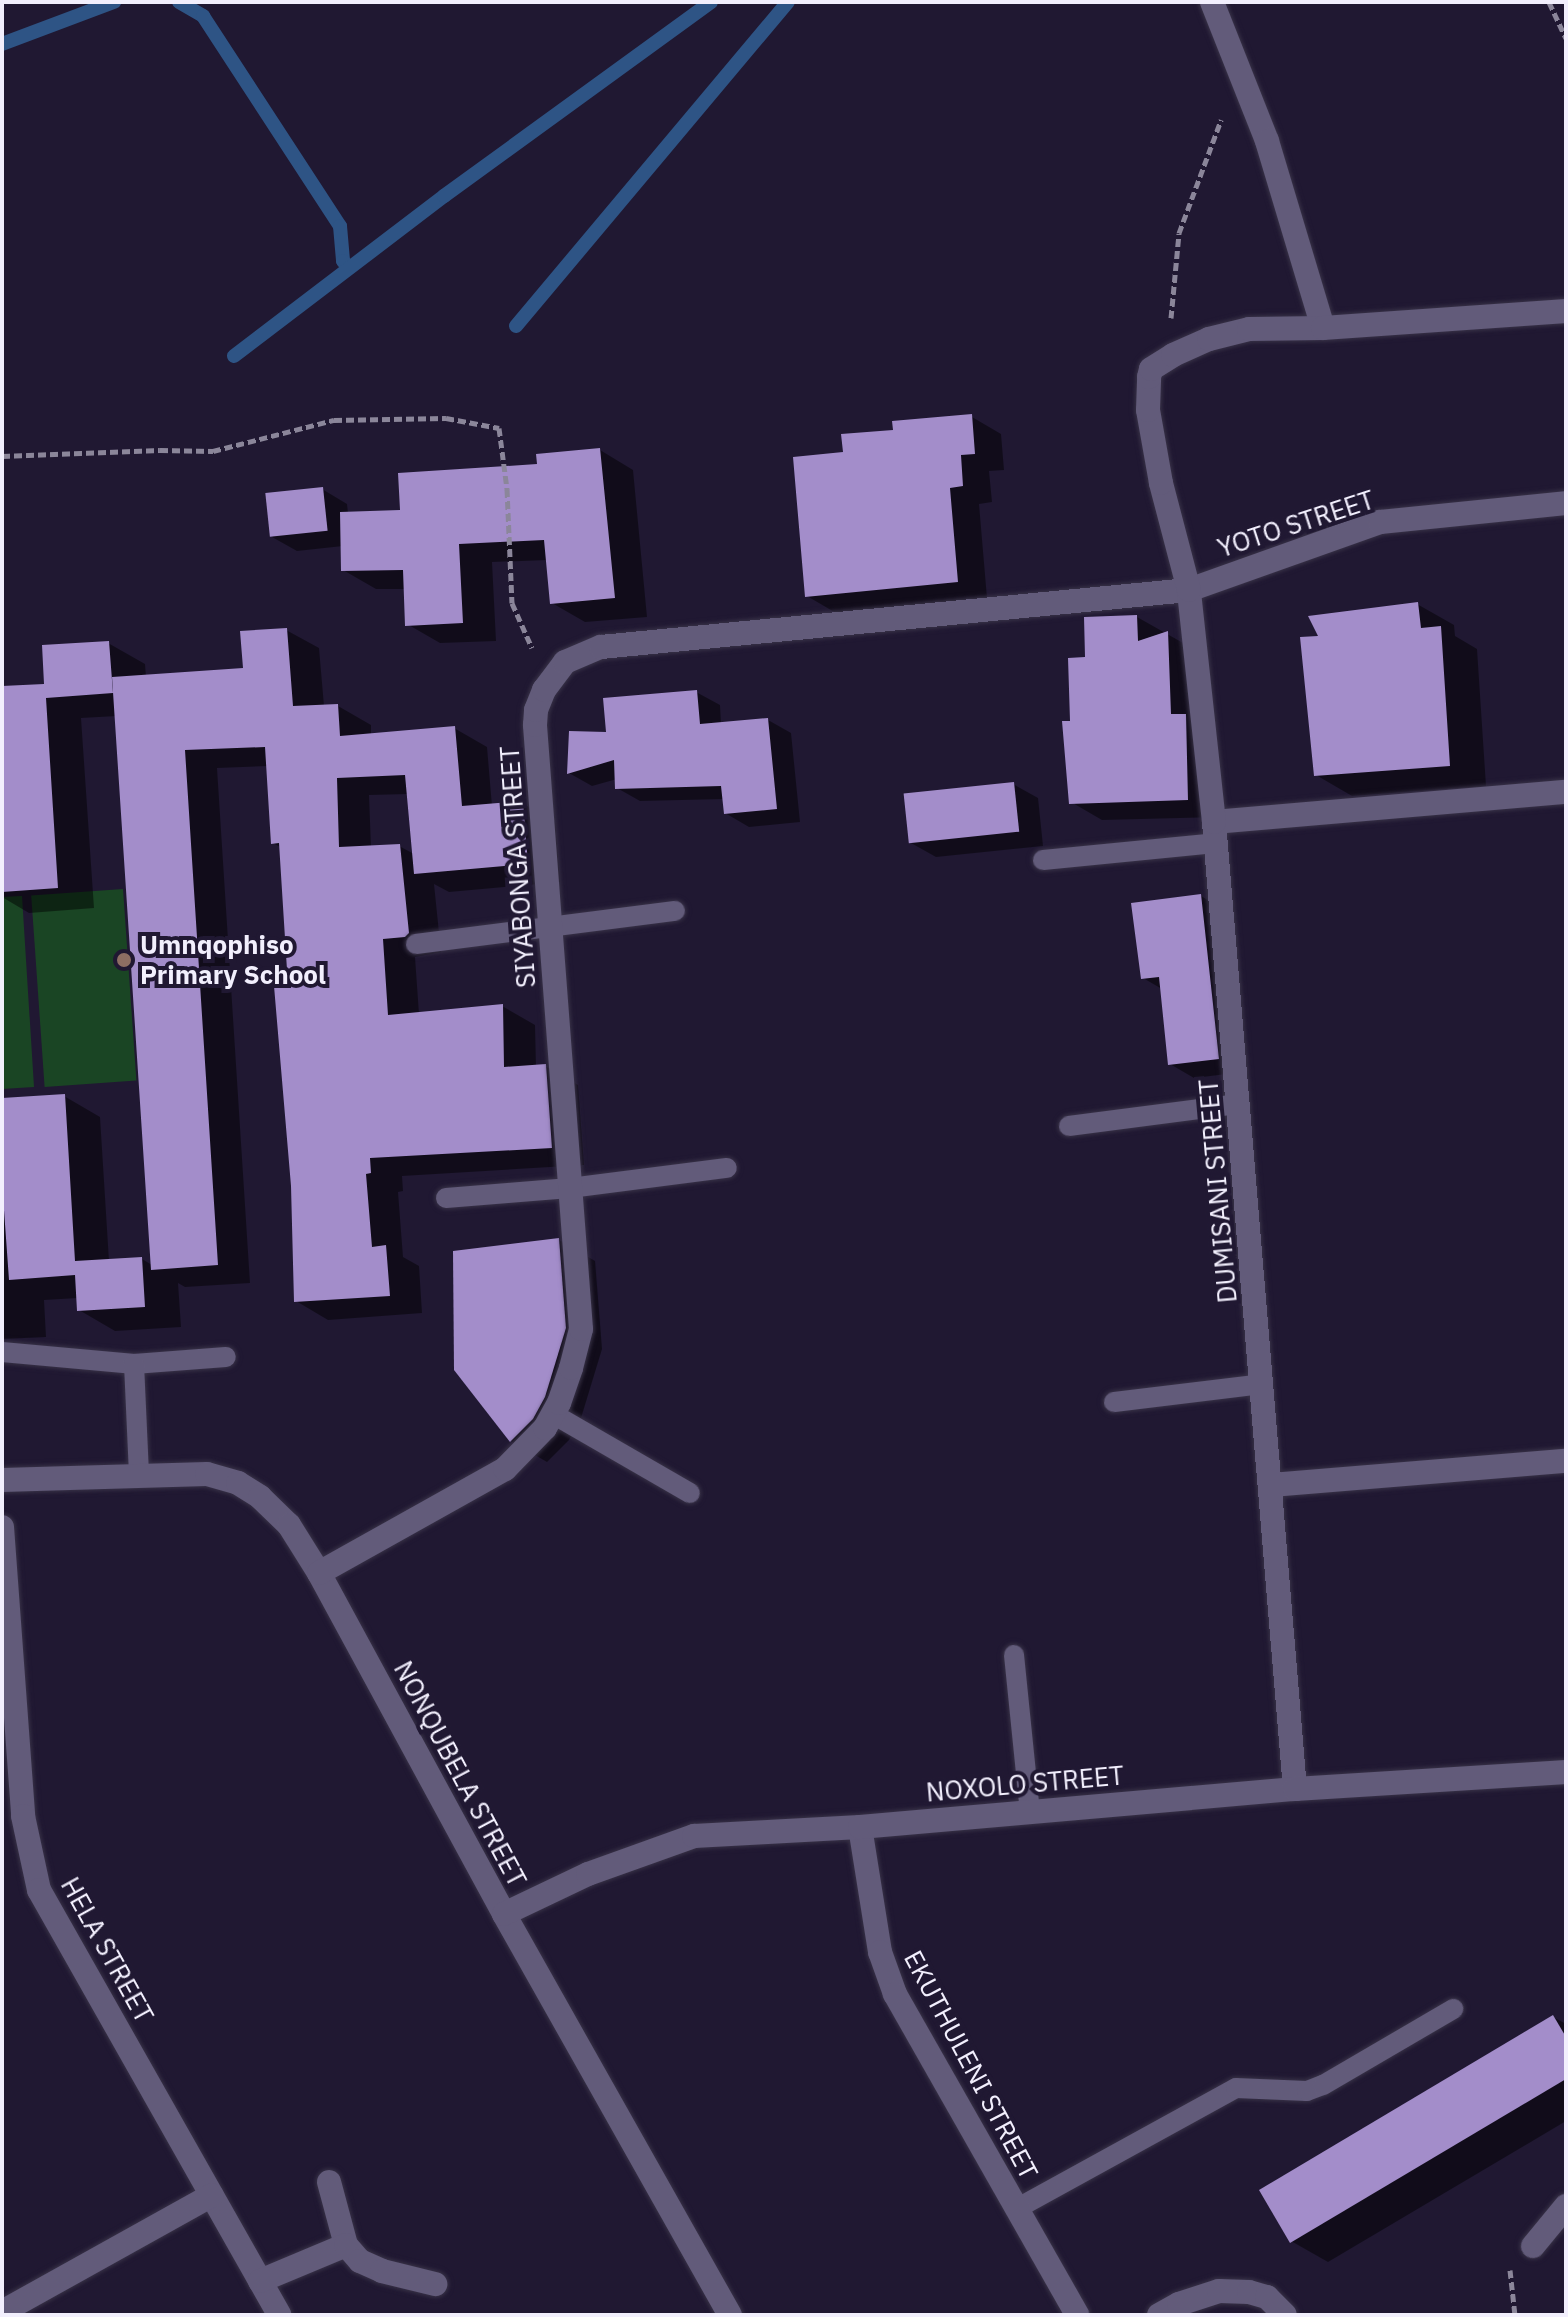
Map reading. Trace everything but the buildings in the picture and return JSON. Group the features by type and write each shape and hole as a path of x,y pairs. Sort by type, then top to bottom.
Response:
{"street":[{"path":"1212,2 1267,141 1323,328"},
{"path":"1173,355 1209,339 1249,329 1323,328 1566,311"},
{"name":"DUMISANI STREET","path":"1173,355 1151,369 1148,410 1161,483 1189,590 1215,833 1295,1789"},
{"name":"YOTO STREET","path":"1189,590 1380,522 1566,503"},
{"name":"SIYABONGA STREET","path":"319,1573 505,1469 545,1428 553,1414 581,1329 535,725 536,710 552,676 579,654 601,647 1189,590"},
{"path":"1215,833 1566,792"},
{"path":"1271,1485 1566,1461"},
{"name":"NONQUBELA STREET","path":"2,1480 207,1474 238,1483 260,1497 289,1525 319,1573 504,1914 730,2315"},
{"name":"HELA STREET","path":"2,1527 23,1816 39,1890 279,2315"},
{"name":"NOXOLO STREET","path":"504,1914 588,1874 694,1836 860,1827 1295,1789 1566,1772"},
{"name":"EKUTHULENI STREET","path":"860,1827 880,1952 895,1994 1077,2315"},
{"path":"329,2182 346,2245 360,2261 382,2271 435,2284"},
{"path":"2,2312 212,2195"},
{"path":"1533,2246 1566,2206"},
{"path":"260,2281 346,2245"},
{"path":"1159,2315 1179,2304 1219,2291 1249,2292 1267,2297 1285,2315"}],"lane":[{"path":"1043,860 1215,833"},
{"path":"416,944 675,911"},
{"path":"1069,1126 1239,1104"},
{"path":"446,1198 570,1188 727,1168"},
{"path":"2,1352 134,1364 226,1357"},
{"path":"134,1364 139,1475"},
{"path":"1114,1402 1262,1384"},
{"path":"553,1414 690,1493"},
{"path":"1014,1655 1030,1812"},
{"path":"1016,2209 1236,2088 1307,2091 1323,2085 1453,2009"}],"path":[{"path":"1549,2 1566,38"},
{"path":"1173,355 1170,301 1179,233 1206,166 1238,69"},
{"path":"2,456 38,458 160,450 213,451 334,420 446,418 499,428 507,489 512,603 525,638 552,676"}],"green space":[{"path":"123,889 136,1081 45,1087 31,895"},
{"path":"22,896 34,1087 2,1089 2,897"}],"waterway":[{"path":"2,44 114,2"},
{"path":"179,2 203,16 340,226 343,261 349,268"},
{"path":"234,356 444,196 711,2"},
{"path":"516,326 788,2"}],"place":[{"name":"Umnqophiso Primary School","path":"124,960"}]}
